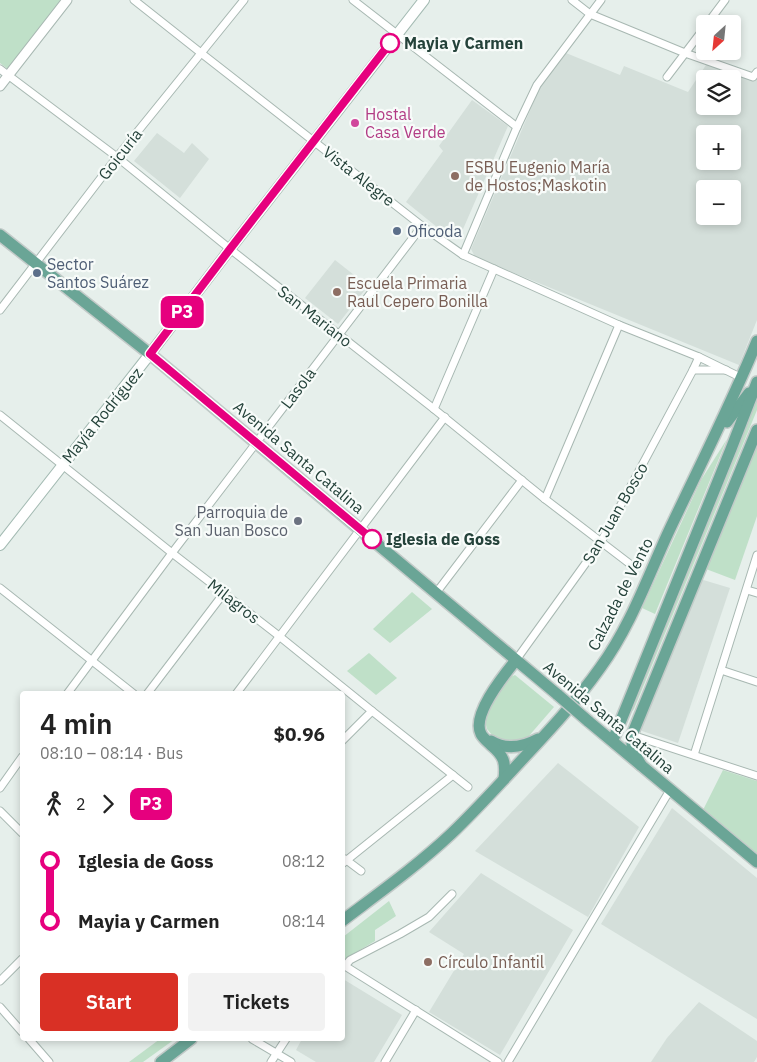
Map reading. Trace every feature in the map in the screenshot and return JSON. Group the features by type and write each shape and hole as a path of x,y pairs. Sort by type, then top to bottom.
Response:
{"main road":[{"name":"Mayía Rodríguez","path":"0,545 424,0"},
{"name":"Avenida Santa Catalina","path":"0,235 150,354 757,862"},
{"name":"Calzada de Vento","path":"345,920 408,871 451,834 562,716 601,667 635,606 757,342"},
{"path":"696,473 733,413 757,382"},
{"path":"632,735 620,741 613,740 757,382"},
{"path":"641,765 632,750 632,735 757,430"},
{"path":"504,779 506,766 503,758 481,734 479,726 485,704 516,660"},
{"path":"481,715 485,735 488,739 503,746 521,746 532,743 544,736"},
{"path":"161,1062 188,1041"}],"street":[{"path":"0,86 67,0"},
{"name":"Vista Alegre","path":"134,0 200,54 422,226 463,254 619,325 699,357 742,378"},
{"name":"Goicuría","path":"0,310 117,157 244,0"},
{"path":"353,0 517,127"},
{"path":"572,0 590,14 685,53 755,75"},
{"path":"463,254 537,85 601,0"},
{"path":"714,15 725,0"},
{"path":"667,77 696,39"},
{"name":"San Mariano","path":"0,68 117,157 338,335 630,564"},
{"name":"Lasola","path":"70,691 172,553 422,226"},
{"path":"434,409 494,269"},
{"path":"546,499 619,325"},
{"name":"San Juan Bosco","path":"516,660 601,542 694,370 699,357"},
{"path":"694,370 728,370"},
{"name":"Milagros","path":"0,415 468,787"},
{"path":"238,691 444,417"},
{"path":"436,594 522,480"},
{"path":"694,755 757,555"},
{"path":"0,588 130,691"},
{"path":"747,590 757,593"},
{"path":"149,691 224,593"},
{"path":"721,670 757,682"},
{"path":"345,738 372,711"},
{"path":"632,735 757,776"},
{"path":"0,788 20,760"},
{"path":"345,860 453,775"},
{"path":"508,1062 670,790"},
{"path":"0,811 20,831"},
{"path":"345,862 361,870"},
{"path":"345,965 350,960 429,917 452,894"},
{"path":"0,981 20,962"},
{"path":"345,967 498,1062"},
{"path":"0,1007 20,1030"},
{"path":"385,1062 416,1010"},
{"path":"31,1041 50,1062"},
{"path":"255,1041 291,1062"},
{"path":"272,1062 285,1041"}],"shaded area":[{"path":"566,53 620,75 624,66 688,92 696,80 696,115 741,115 741,73 752,77 757,72 757,320 739,365 475,257 471,249 540,87"},
{"path":"708,62 731,70 703,70"},
{"name":"ESBU Eugenio María de Hostos;Maskotin","path":"472,100 508,126 460,236 448,236 406,202 443,151 439,146"},
{"path":"157,133 184,153 192,143 209,159 180,198 134,161"},
{"name":"Escuela Primaria Raul Cepero Bonilla","path":"335,260 368,286 338,324 305,298"},
{"path":"700,579 730,588 678,743 642,731 640,726"},
{"path":"558,763 639,827 588,917 475,851"},
{"path":"672,808 757,878 757,1019 601,924"},
{"path":"481,873 573,930 500,1055 429,1012 464,954 429,932"},
{"path":"345,980 402,1015 374,1062 316,1062 296,1050 301,1041 345,1041"},
{"path":"699,1002 757,1041 757,1057 754,1062 651,1062 667,1038"}],"green space":[{"path":"0,0 64,0 9,70 0,63"},
{"path":"757,396 757,410 634,709 628,716"},
{"path":"727,439 655,614 642,608 701,480"},
{"path":"757,444 757,516 735,580 706,569"},
{"path":"412,592 432,609 390,643 373,629"},
{"path":"369,653 397,678 376,695 347,671"},
{"path":"515,675 554,707 528,737 515,742 499,739 492,735 487,729 485,721 486,710 508,678"},
{"path":"723,770 757,781 757,854 703,810"},
{"path":"389,901 396,916 375,930 375,941 345,959 345,935"},
{"path":"157,1041 172,1041 143,1062 129,1062"}],"bus line":[{"name":"P3","path":"372,539 150,354 390,43"}],"place":[{"name":"Mayia y Carmen","path":"390,43"},
{"name":"Hostal Casa Verde","path":"355,123"},
{"name":"ESBU Eugenio María de Hostos;Maskotin","path":"455,176"},
{"name":"Oficoda","path":"397,231"},
{"name":"Sector Santos Suárez","path":"37,273"},
{"name":"Escuela Primaria Raul Cepero Bonilla","path":"337,292"},
{"name":"Parroquia de San Juan Bosco","path":"298,521"},
{"name":"Iglesia de Goss","path":"372,539"},
{"name":"Círculo Infantil","path":"428,962"}]}
